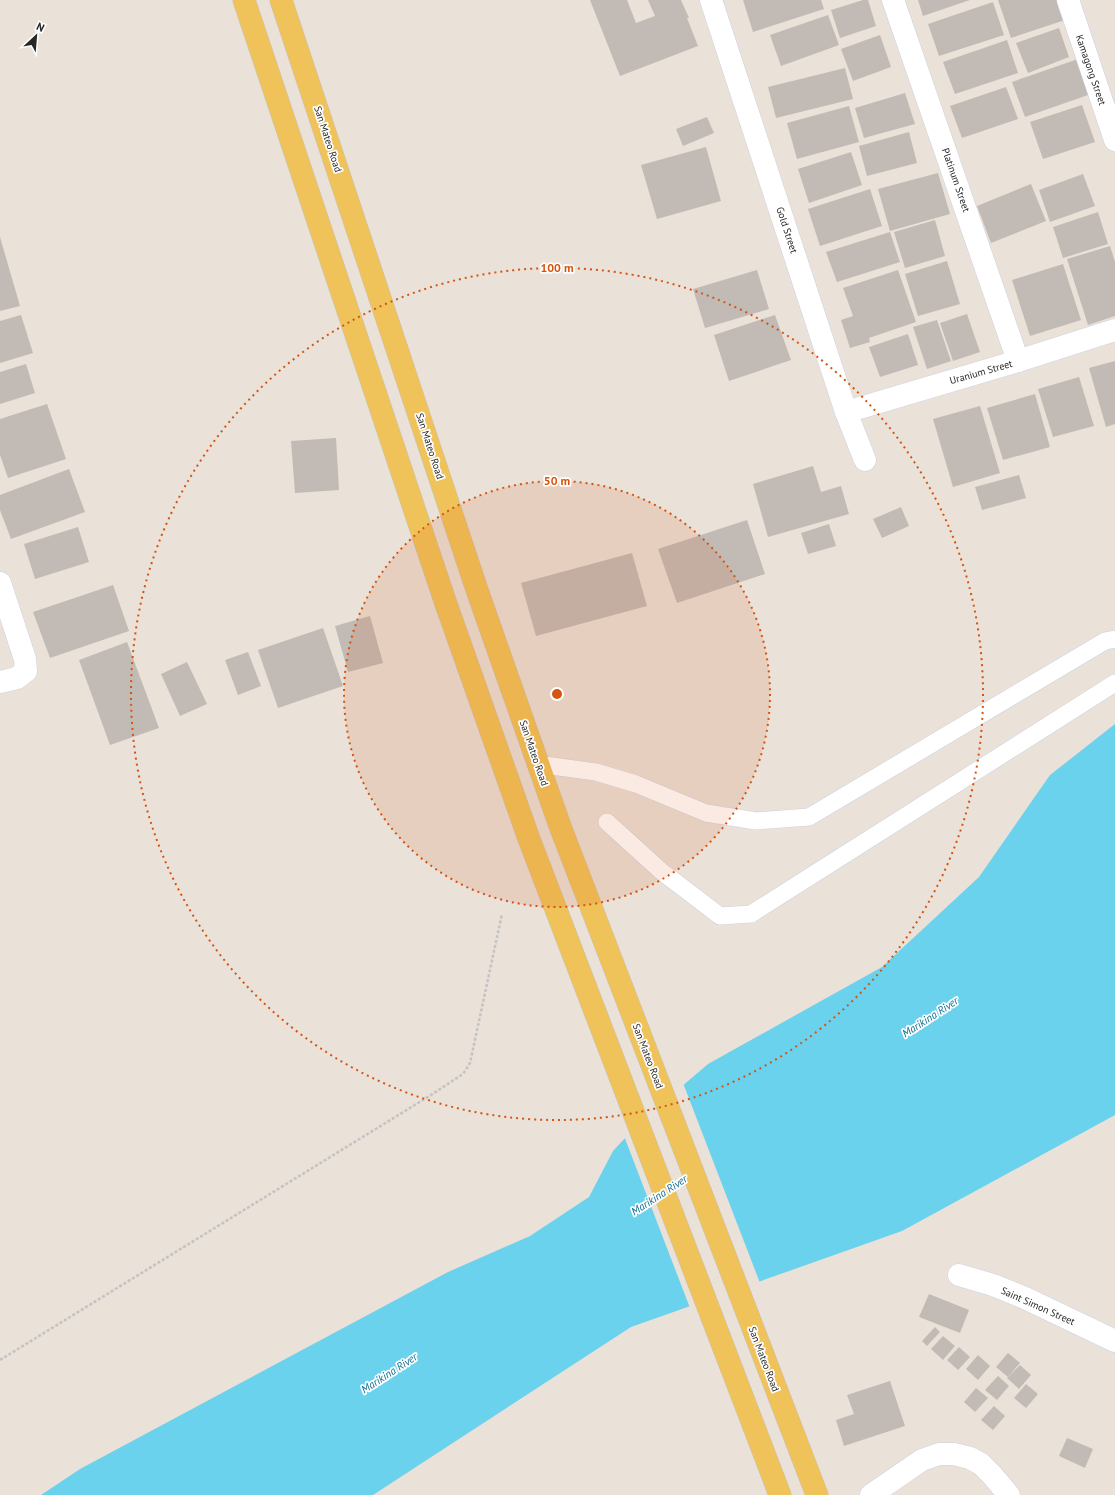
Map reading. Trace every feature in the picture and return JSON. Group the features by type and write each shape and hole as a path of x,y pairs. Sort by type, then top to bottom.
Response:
{"main road":[{"path":"244,0 445,601 494,740 530,839 780,1495"},
{"name":"San Mateo Road","path":"282,0 477,590 537,764 817,1495"}],"street":[{"name":"Gold Street","path":"712,0 846,412 865,460"},
{"name":"Platinum Street","path":"894,0 1018,361"},
{"name":"Kamagong Street","path":"1068,0 1115,140"},
{"name":"Uranium Street","path":"846,412 1018,361 1115,330"},
{"path":"0,583 25,659 26,671 17,678 0,682"},
{"name":"Saint Simon Street","path":"959,1275 993,1285 1025,1298 1115,1341"},
{"path":"871,1495 922,1460 939,1454 954,1454 970,1458 981,1464 1009,1495"}],"lane":[{"path":"537,764 596,772 636,784 706,813 756,821 809,817 1105,641 1115,639"},
{"path":"607,822 661,871 720,916 751,914 1115,683"}],"path":[{"path":"0,1360 463,1074 470,1063 502,914"}],"water":[{"name":"Marikina River","path":"1115,724 1115,1115 902,1231 631,1327 373,1495 41,1495 80,1469 448,1272 530,1236 589,1197 613,1151 639,1123 708,1064 882,967 979,877 1050,775"}],"pier":[{"path":"683,1083 760,1283 690,1308 624,1136 638,1121"}],"building":[{"path":"590,0 627,0 636,23 655,16 648,0 681,0 689,18 687,18 698,46 620,76"},
{"path":"743,0 821,0 824,9 753,32"},
{"path":"863,0 868,0 876,26 840,38 831,10"},
{"path":"918,0 970,0 923,16"},
{"path":"998,0 1062,0 1068,19 1011,38"},
{"path":"993,2 1004,35 939,56 928,24"},
{"path":"828,15 839,45 781,66 770,35"},
{"path":"1059,28 1069,57 1028,73 1016,43"},
{"path":"880,35 891,67 853,81 841,49"},
{"path":"1007,40 1018,73 955,94 943,62"},
{"path":"1078,59 1091,94 1025,117 1012,82"},
{"path":"845,68 853,99 776,118 768,87"},
{"path":"1006,87 1018,119 962,138 950,106"},
{"path":"905,93 915,124 864,138 855,108"},
{"path":"1082,105 1095,142 1043,159 1030,122"},
{"path":"849,106 859,142 797,159 787,123"},
{"path":"707,117 714,133 683,146 676,129"},
{"path":"909,132 917,163 867,176 859,146"},
{"path":"706,147 721,201 657,219 641,165"},
{"path":"851,152 862,185 809,203 798,169"},
{"path":"938,173 950,214 890,231 878,189"},
{"path":"1083,174 1095,206 1050,222 1039,190"},
{"path":"1031,184 1046,221 991,243 977,206"},
{"path":"870,189 882,226 820,246 808,209"},
{"path":"1098,212 1108,244 1063,258 1053,227"},
{"path":"935,220 945,256 905,268 894,232"},
{"path":"890,232 900,262 837,282 826,252"},
{"path":"0,237 20,306 0,311"},
{"path":"1110,246 1115,262 1115,316 1088,325 1067,259"},
{"path":"947,261 960,304 918,316 905,274"},
{"path":"1063,264 1081,320 1030,336 1012,280"},
{"path":"757,270 769,309 705,328 693,289"},
{"path":"898,270 916,322 869,338 870,342 850,348 841,320 853,316 843,288"},
{"path":"967,314 980,352 953,361 940,323"},
{"path":"21,315 33,353 0,363 0,321"},
{"path":"775,315 791,360 729,381 714,335"},
{"path":"937,320 951,361 927,369 913,327"},
{"path":"908,334 918,365 880,377 869,347"},
{"path":"1115,361 1115,424 1106,427 1089,368"},
{"path":"26,364 35,393 0,404 0,372"},
{"path":"1079,377 1094,426 1053,437 1038,389"},
{"path":"1035,394 1050,447 1003,460 987,408"},
{"path":"47,404 66,459 8,478 0,455 0,419"},
{"path":"980,406 1000,473 953,487 933,419"},
{"path":"336,438 339,490 295,493 291,441"},
{"path":"813,466 821,492 841,486 849,514 768,537 753,484"},
{"path":"69,469 85,512 11,539 0,510 0,495"},
{"path":"1019,475 1026,498 982,510 975,487"},
{"path":"901,507 909,526 882,538 873,519"},
{"path":"747,520 765,574 677,603 658,549"},
{"path":"829,524 836,546 808,554 801,533"},
{"path":"78,527 89,562 35,579 24,544"},
{"path":"632,553 647,606 536,636 521,583"},
{"path":"113,585 129,631 50,658 33,612"},
{"path":"370,616 383,663 348,672 335,626"},
{"path":"323,628 343,686 278,708 258,650"},
{"path":"127,642 159,728 110,745 79,660"},
{"path":"248,652 261,686 238,695 225,660"},
{"path":"187,662 207,704 180,716 161,674"},
{"path":"929,1294 969,1310 960,1333 919,1317"},
{"path":"935,1327 940,1332 927,1346 922,1341"},
{"path":"943,1336 955,1346 943,1360 931,1349"},
{"path":"959,1347 970,1357 958,1370 947,1360"},
{"path":"1008,1353 1020,1363 1008,1377 996,1367"},
{"path":"978,1355 990,1366 978,1380 966,1369"},
{"path":"1020,1365 1031,1375 1019,1389 1007,1378"},
{"path":"998,1376 1009,1386 997,1400 985,1390"},
{"path":"890,1381 905,1426 844,1446 836,1420 854,1414 847,1395"},
{"path":"1026,1384 1038,1394 1026,1408 1014,1398"},
{"path":"976,1388 988,1398 975,1412 964,1402"},
{"path":"994,1406 1005,1416 993,1430 981,1420"},
{"path":"1067,1438 1093,1449 1085,1468 1059,1456"}]}
